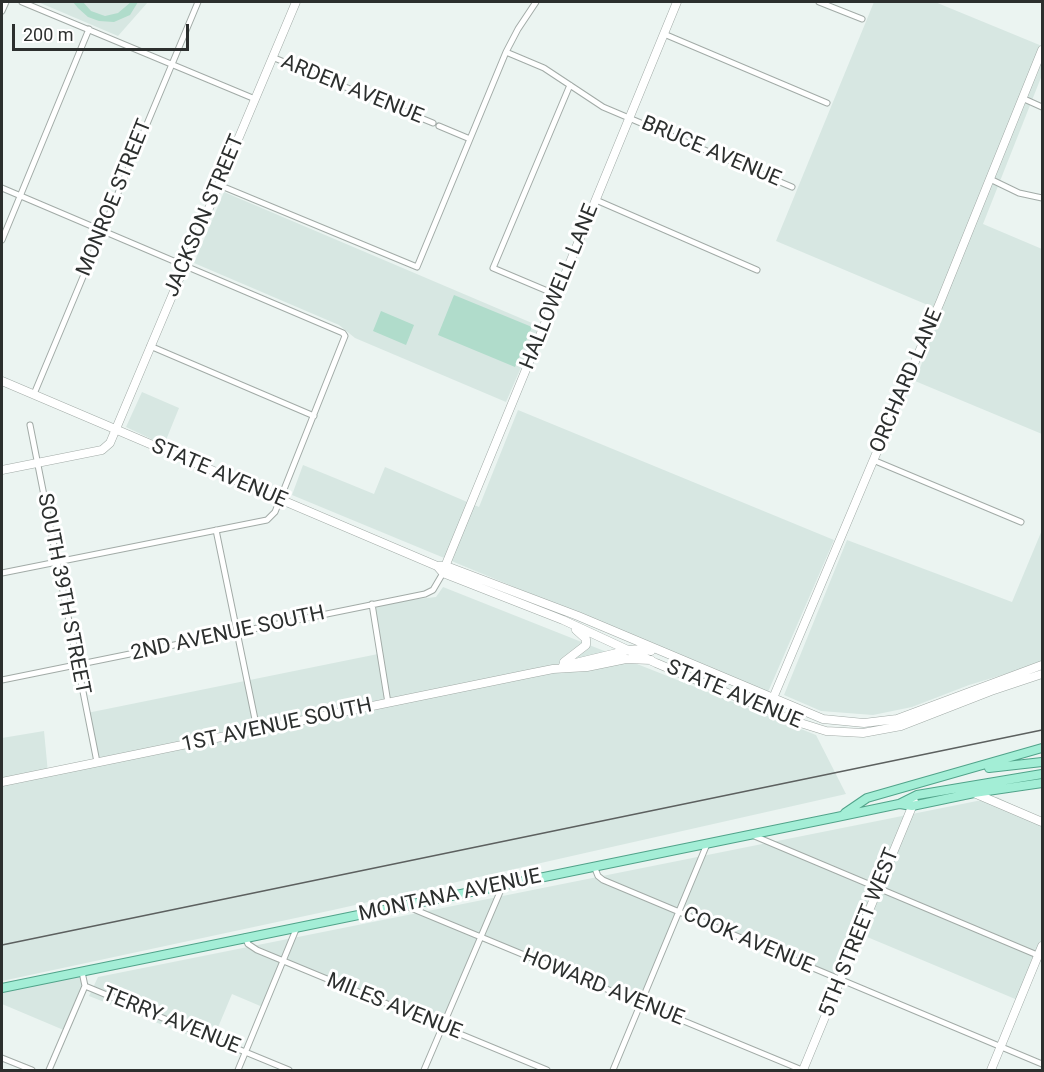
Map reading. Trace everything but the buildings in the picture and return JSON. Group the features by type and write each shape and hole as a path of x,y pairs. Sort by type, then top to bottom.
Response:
{"main road":[{"path":"837,817 867,798 1042,748"},
{"path":"967,770 1042,762"},
{"name":"MONTANA AVENUE","path":"2,988 899,804 917,795 1042,774"},
{"name":"MONTANA AVENUE","path":"899,804 912,806 974,793 1042,783"}],"street":[{"path":"2,11 6,2"},
{"path":"22,2 255,99"},
{"name":"MONROE STREET","path":"34,394 170,63 198,2"},
{"name":"JACKSON STREET","path":"116,431 296,2"},
{"path":"219,185 417,267 506,52 536,2"},
{"name":"HALLOWELL LANE","path":"442,568 597,200 677,2"},
{"path":"819,2 862,19"},
{"path":"2,240 89,29"},
{"path":"664,34 827,103"},
{"name":"ORCHARD LANE","path":"768,710 1042,50"},
{"name":"BRUCE AVENUE","path":"506,52 544,68 603,107 792,187"},
{"name":"ARDEN AVENUE","path":"272,57 432,123"},
{"path":"557,295 493,268 570,85"},
{"path":"1022,98 1042,107"},
{"name":"ARDEN AVENUE","path":"439,126 470,139"},
{"path":"990,179 1019,193 1042,198"},
{"path":"2,188 343,333 345,336 275,512 267,520 2,573"},
{"path":"597,200 757,270"},
{"path":"150,346 314,416"},
{"name":"STATE AVENUE","path":"2,381 806,726 846,733 876,732 915,721 1042,674"},
{"name":"SOUTH 39TH STREET","path":"30,425 97,762"},
{"path":"2,470 102,450 110,443 116,431"},
{"path":"873,460 1021,522"},
{"path":"216,530 257,729"},
{"name":"STATE AVENUE","path":"442,568 578,616 823,719 850,723 881,722 910,715 1042,665"},
{"name":"2ND AVENUE SOUTH","path":"2,680 425,594 433,590 442,568"},
{"path":"372,604 388,702"},
{"path":"553,669 581,651 587,642 584,636 563,620"},
{"name":"1ST AVENUE SOUTH","path":"2,782 553,669 629,650 649,650 716,675"},
{"name":"1ST AVENUE SOUTH","path":"553,669 586,668 630,659 651,660"},
{"path":"974,793 1042,822"},
{"name":"5TH STREET WEST","path":"802,1071 917,795"},
{"path":"750,834 1041,956"},
{"path":"613,1071 708,843"},
{"name":"COOK AVENUE","path":"594,866 598,876 603,880 1042,1064"},
{"path":"424,1071 503,885"},
{"name":"HOWARD AVENUE","path":"404,905 802,1071"},
{"path":"238,1071 297,927"},
{"name":"MILES AVENUE","path":"245,938 252,948 283,962 547,1071"},
{"path":"991,1071 1041,956 1042,946"},
{"path":"49,1071 85,986 82,972"},
{"name":"TERRY AVENUE","path":"85,986 289,1071"},
{"path":"2,1058 32,1071"}],"shaded area":[{"path":"38,2 148,2 118,36"},
{"path":"874,2 935,2 1042,46 1042,75 983,224 1042,249 1042,434 915,381 942,311 776,241"},
{"path":"224,192 539,326 506,402 355,338 339,325 194,263"},
{"path":"142,392 179,408 164,445 126,427"},
{"path":"518,410 834,540 768,692 292,495 303,465 374,494 385,467 479,507"},
{"path":"1042,530 1042,663 969,685 912,707 873,715 821,711 784,695 847,540 1012,602"},
{"path":"443,587 816,735 846,794 333,910 2,981 2,738 44,731 48,773 97,763 87,713 378,654 372,604 436,597"},
{"path":"997,797 1042,819 1042,946 1020,1001 860,934 841,981 679,912 641,1003 480,937 442,1027 284,962 265,1008 232,994 211,1044 89,996 98,977"},
{"path":"82,972 85,986 66,1031 2,1004 2,988"}],"green space":[{"path":"73,2 83,2 91,11 105,16 118,13 131,2 138,2 130,15 114,22 99,21 88,17"},
{"path":"454,295 532,327 515,367 438,335"},
{"path":"381,311 414,325 406,345 373,331"}],"railway":[{"path":"2,945 1042,730"}]}
